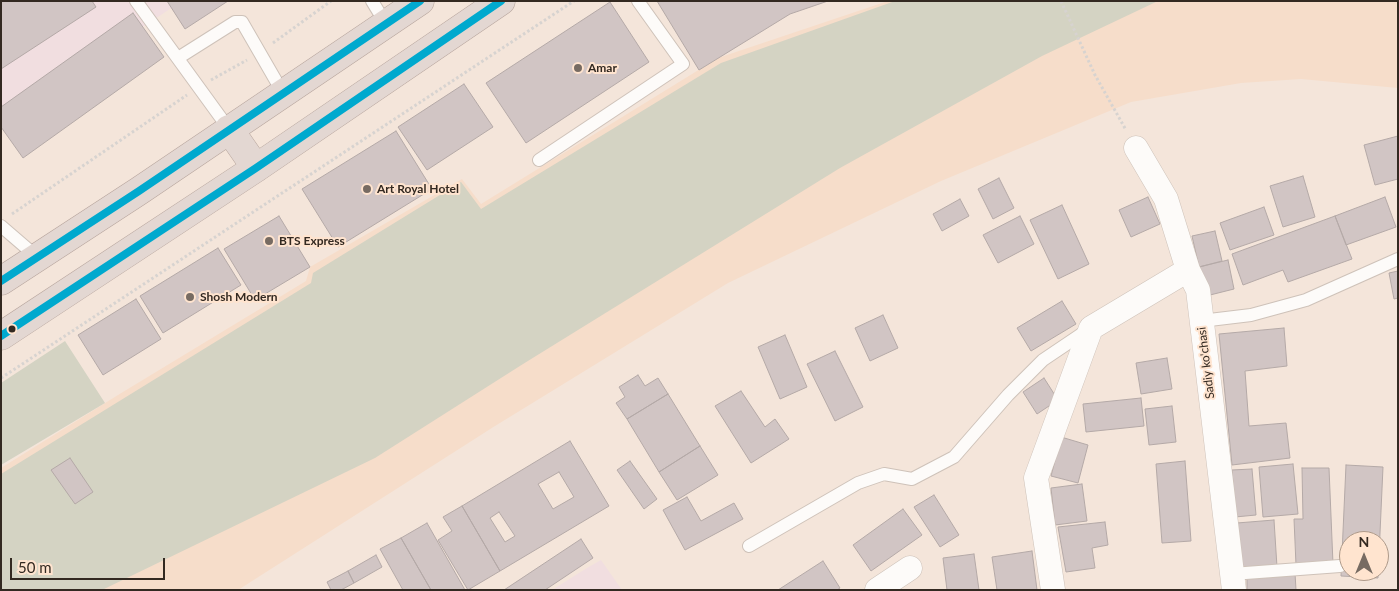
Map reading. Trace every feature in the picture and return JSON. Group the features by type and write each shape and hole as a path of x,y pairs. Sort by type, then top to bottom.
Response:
{"highway":[{"path":"1,281 139,191 420,1"},
{"path":"1,336 256,168 501,1"},
{"path":"230,129 256,168"}],"street":[{"name":"Sadiy ko'chasi","path":"1136,148 1166,199 1188,270 1198,290 1233,582"},
{"path":"1053,590 1036,478 1091,328 1188,270"},
{"path":"877,590 910,568"}],"lane":[{"path":"136,1 230,129"},
{"path":"372,1 386,24"},
{"path":"539,160 684,64 638,1"},
{"path":"178,58 236,22 242,22 283,94"},
{"path":"5,221 37,257"},
{"path":"1201,321 1251,315 1306,300 1398,259"},
{"path":"749,546 858,483 884,474 912,479 954,457 1008,395 1043,360 1091,328"},
{"path":"1233,582 1339,566"}],"path":[{"path":"5,221 198,87 259,53 330,1"},
{"path":"1,378 574,1"},
{"path":"1061,1 1095,75 1136,148"}],"shaded area":[{"path":"1,1 182,1 1,121"},
{"path":"888,1 1398,1 1398,88 1301,79 1241,83 1131,102 941,181 728,283 495,426 238,590 1,590 1,468 306,281 310,267 462,179 481,204 718,58"},
{"path":"895,1 1158,1 1042,56 840,168 375,458 102,590 1,590 1,474 311,283 313,273 461,182 481,209 721,63"},
{"path":"65,341 105,403 1,465 1,383"},
{"path":"601,560 622,590 552,590 587,568"}],"building":[{"path":"1,1 92,1 96,7 1,69"},
{"path":"167,1 228,1 185,29"},
{"path":"657,1 828,1 790,14 699,70"},
{"path":"610,2 649,62 526,143 486,83"},
{"path":"133,13 164,57 23,158 1,127 1,107"},
{"path":"464,84 493,127 427,170 398,127"},
{"name":"Art Royal Hotel","path":"396,131 432,189 338,247 302,189"},
{"path":"1398,136 1398,179 1375,185 1364,145"},
{"path":"1303,176 1315,217 1283,227 1270,186"},
{"path":"999,178 1014,208 993,219 978,189"},
{"path":"1148,197 1160,224 1131,237 1119,210"},
{"path":"1385,197 1396,227 1346,245 1335,216"},
{"path":"960,199 969,216 942,231 933,214"},
{"path":"1062,205 1089,264 1058,279 1030,220"},
{"path":"1264,207 1274,235 1230,250 1220,223"},
{"path":"279,216 310,267 255,300 224,249"},
{"path":"1020,216 1034,244 998,263 983,235"},
{"path":"1335,216 1352,259 1288,282 1283,270 1243,285 1232,254"},
{"path":"1215,231 1222,261 1199,267 1192,236"},
{"path":"218,248 241,285 163,333 140,296"},
{"path":"1228,260 1234,289 1206,296 1199,267"},
{"path":"1398,271 1398,298 1394,299 1389,273"},
{"path":"136,299 161,339 103,375 78,335"},
{"path":"1062,301 1076,324 1031,351 1017,328"},
{"path":"883,315 898,348 870,361 855,328"},
{"path":"1284,328 1287,366 1245,371 1249,426 1286,423 1290,458 1232,465 1219,334"},
{"path":"785,335 807,387 780,399 758,347"},
{"path":"835,351 863,407 835,421 807,364"},
{"path":"1167,358 1172,389 1141,394 1136,363"},
{"path":"638,375 645,386 658,378 668,394 627,419 616,403 625,397 619,387"},
{"path":"1044,378 1058,400 1037,414 1023,392"},
{"path":"741,391 765,427 775,419 789,439 751,463 715,406"},
{"path":"668,394 700,446 659,472 627,419"},
{"path":"1141,398 1144,426 1086,432 1083,404"},
{"path":"1172,406 1176,442 1149,445 1145,409"},
{"path":"1061,437 1088,445 1078,483 1051,476"},
{"path":"570,441 609,506 500,571 462,506","holes":["559,472 574,497 553,509 538,484","499,512 515,536 505,542 490,518"]},
{"path":"700,446 718,475 677,500 659,472"},
{"path":"70,458 93,492 75,504 51,470"},
{"path":"630,461 657,499 644,509 617,470"},
{"path":"1185,461 1191,541 1162,543 1156,464"},
{"path":"1293,464 1298,514 1263,517 1259,467"},
{"path":"1346,465 1383,467 1380,531 1343,531"},
{"path":"1302,468 1329,468 1333,564 1296,565 1294,519 1303,519"},
{"path":"1252,469 1256,515 1235,517 1232,470"},
{"path":"1082,484 1087,521 1055,525 1051,488"},
{"path":"934,495 959,535 940,547 914,507"},
{"path":"687,497 701,521 734,503 743,519 685,550 663,510"},
{"path":"462,506 500,571 468,590 438,540 452,531 443,517"},
{"path":"903,509 922,535 871,571 853,545"},
{"path":"1274,520 1277,567 1241,570 1237,523"},
{"path":"1105,522 1108,545 1092,548 1095,568 1066,572 1058,527"},
{"path":"427,523 465,590 431,590 401,538"},
{"path":"401,538 431,590 403,590 380,549"},
{"path":"581,539 593,558 545,590 504,590"},
{"path":"1032,551 1037,590 997,590 992,557"},
{"path":"974,554 979,590 947,590 943,558"},
{"path":"376,555 382,567 354,583 348,571"},
{"path":"823,561 840,588 837,590 778,590"},
{"path":"348,571 354,583 341,590 331,590 327,582"},
{"path":"1295,573 1296,590 1247,590 1247,576"}],"transit line":[{"path":"1,281 139,191 420,1"},
{"path":"1,336 256,168 501,1"}],"place":[{"name":"Amar","path":"578,68"},
{"name":"Art Royal Hotel","path":"367,189"},
{"name":"BTS Express","path":"269,241"},
{"name":"Shosh Modern","path":"190,297"}]}
